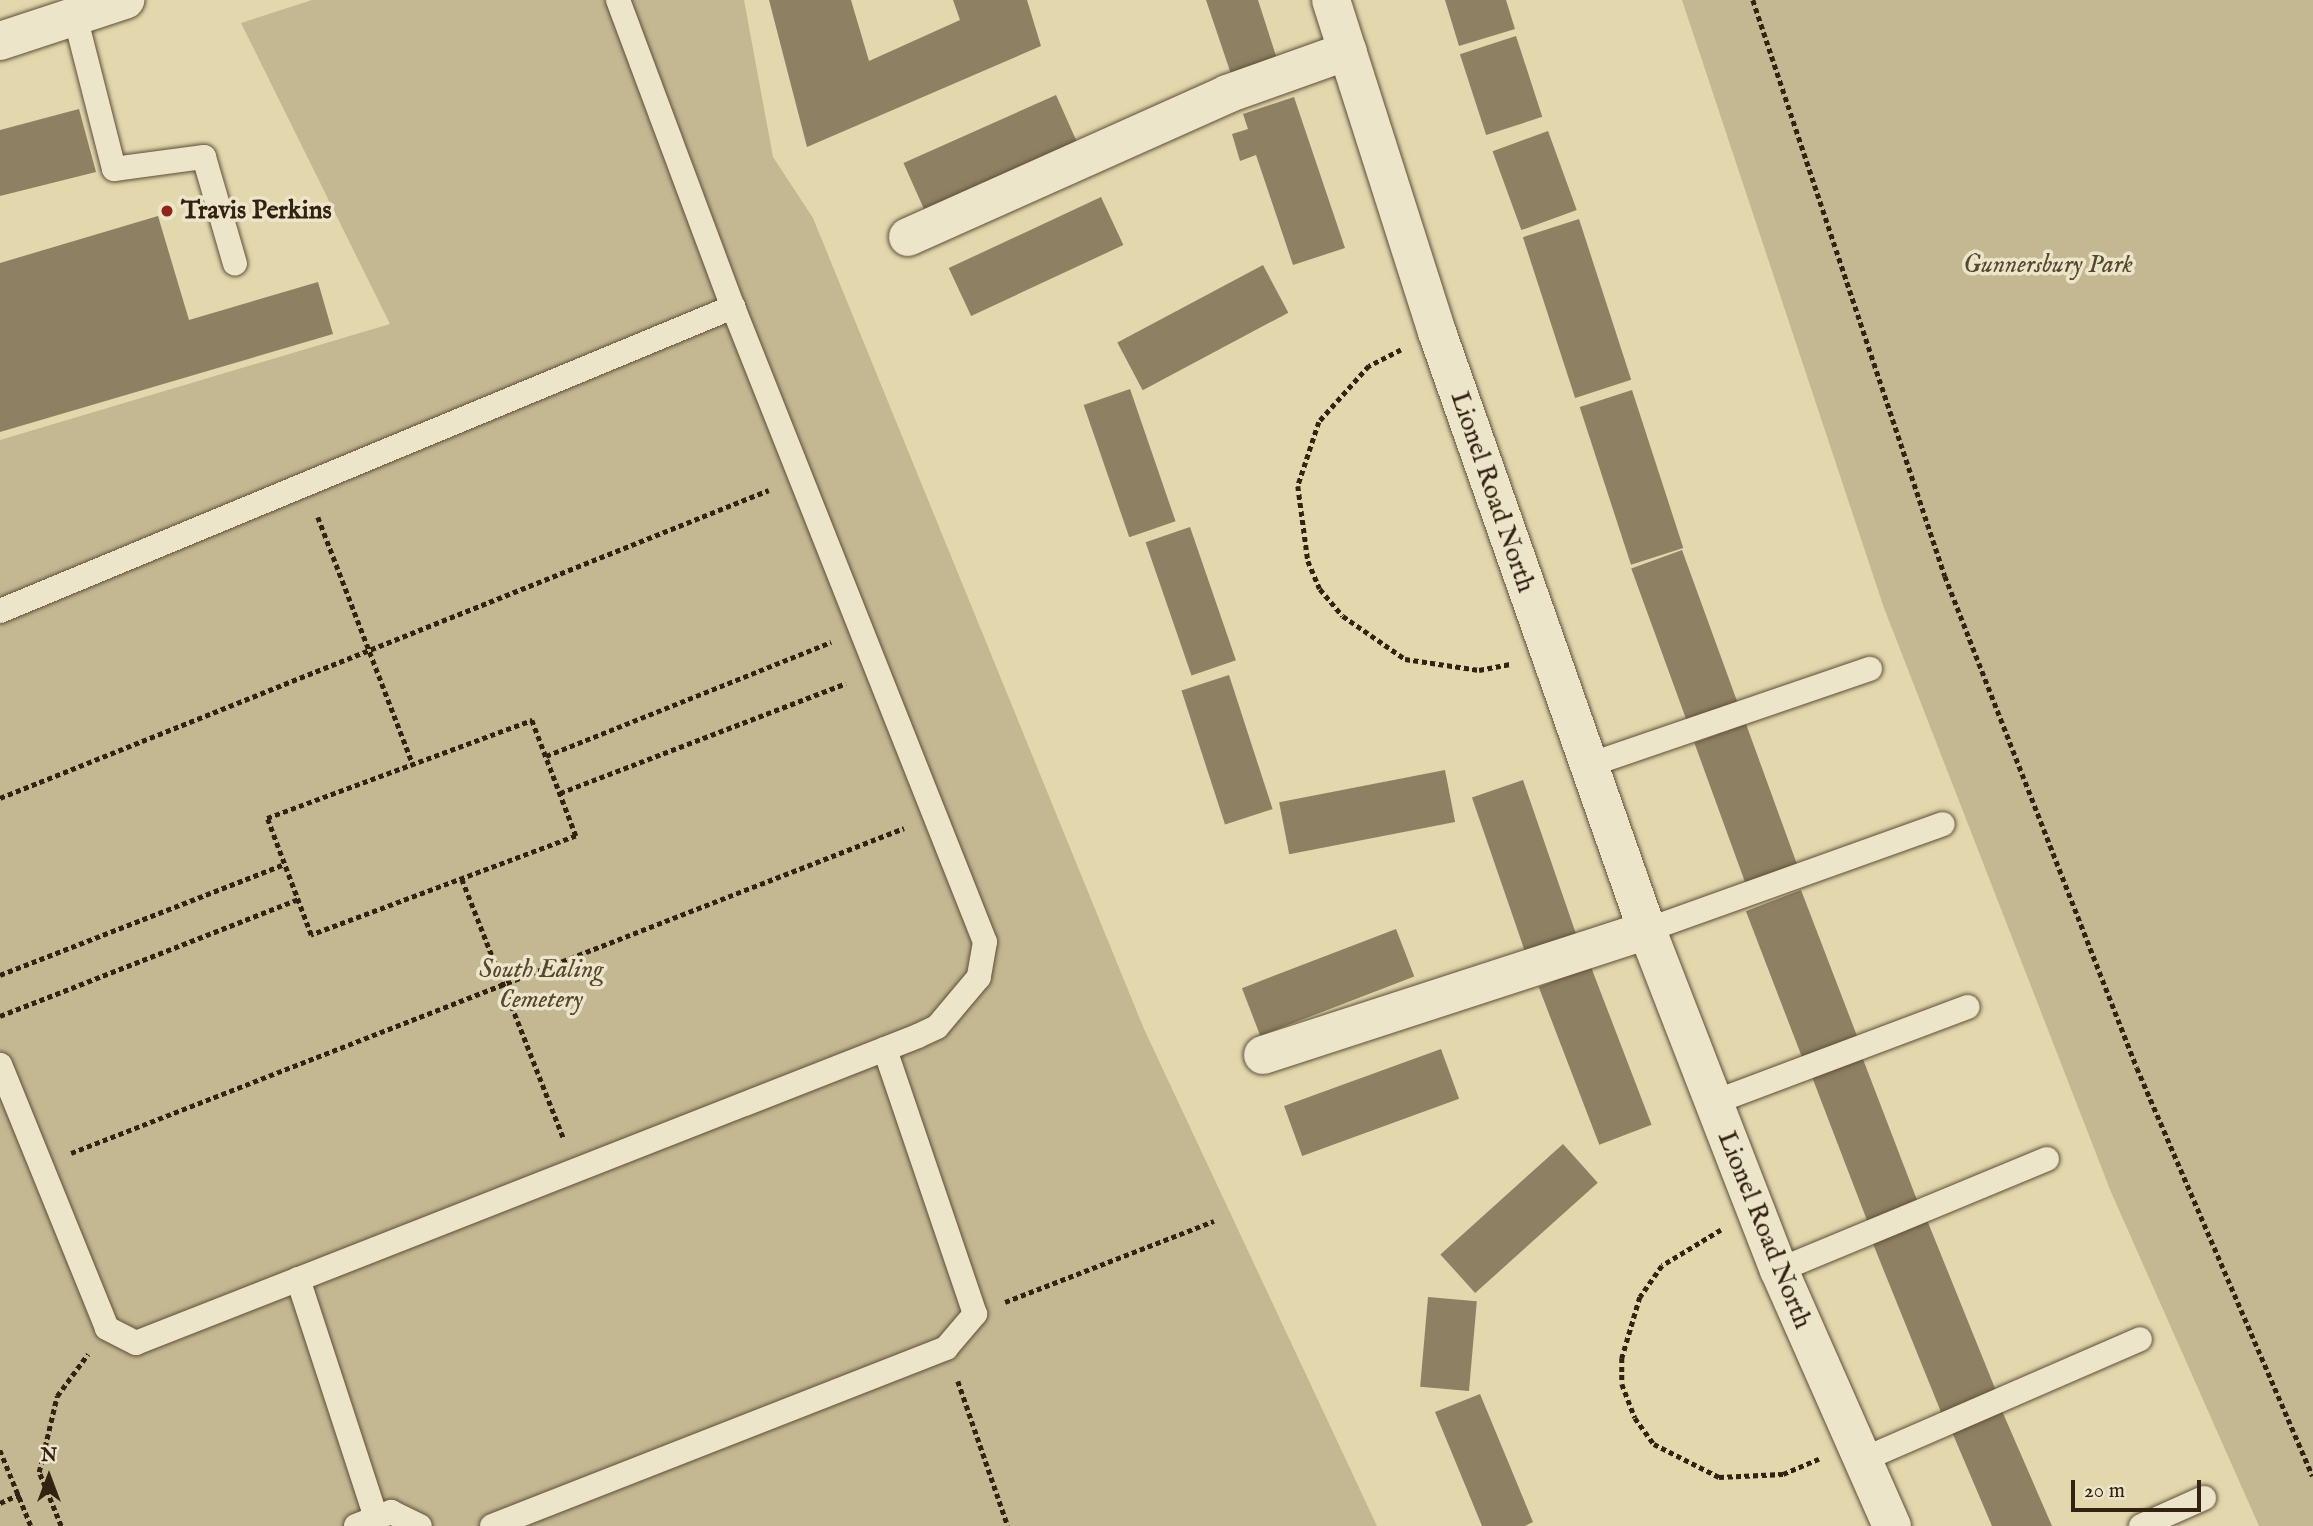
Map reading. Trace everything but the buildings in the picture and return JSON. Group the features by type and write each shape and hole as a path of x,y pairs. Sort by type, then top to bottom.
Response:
{"street":[{"path":"0,41 125,0"},
{"name":"Lionel Road North","path":"1331,0 1437,332 1647,930 1756,1212 1892,1526"},
{"path":"908,237 1227,94 1348,51"},
{"path":"1263,1055 1647,930"}],"lane":[{"path":"0,1065 107,1328 136,1343 937,1027 979,977 985,942 938,815 861,631 733,307 618,0"},
{"path":"75,16 114,169 204,157 234,264"},
{"path":"0,611 733,307"},
{"path":"1589,765 1870,669"},
{"path":"1647,930 1943,824"},
{"path":"1712,1103 1968,1007"},
{"path":"492,1526 946,1348 975,1314 885,1049"},
{"path":"1780,1270 2047,1159"},
{"path":"299,1279 366,1520 404,1515 420,1526"},
{"path":"1858,1451 2140,1339"},
{"path":"2141,1526 2204,1498"}],"path":[{"path":"1753,0 1945,576 2137,1068 2313,1476"},
{"path":"1437,332 1369,366 1319,422 1298,486 1308,561 1320,589 1343,616 1405,659 1479,670 1503,668 1546,647"},
{"path":"0,798 800,477"},
{"path":"306,485 413,765"},
{"path":"546,756 861,631"},
{"path":"560,793 879,670"},
{"path":"532,720 546,756 576,836 311,935 267,818 532,720"},
{"path":"41,1164 938,815"},
{"path":"0,975 284,864"},
{"path":"462,879 577,1170"},
{"path":"0,1017 298,899"},
{"path":"1756,1212 1662,1266 1640,1297 1622,1358 1622,1384 1635,1418 1654,1444 1719,1477 1783,1474 1858,1451"},
{"path":"975,1314 1214,1221"},
{"path":"61,1526 39,1472 57,1396 107,1328"},
{"path":"946,1348 1008,1526"},
{"path":"0,1450 31,1526"},
{"path":"0,1503 20,1494"}],"green space":[{"name":"South Ealing Cemetery","path":"312,0 744,0 773,157 813,218 1144,1029 1377,1526 0,1526 0,440 390,324 241,23"},
{"name":"Gunnersbury Park","path":"1682,0 2313,0 2313,1526 2259,1526 2111,1192 1884,608"}],"place":[{"name":"Travis Perkins","path":"167,211"}]}
